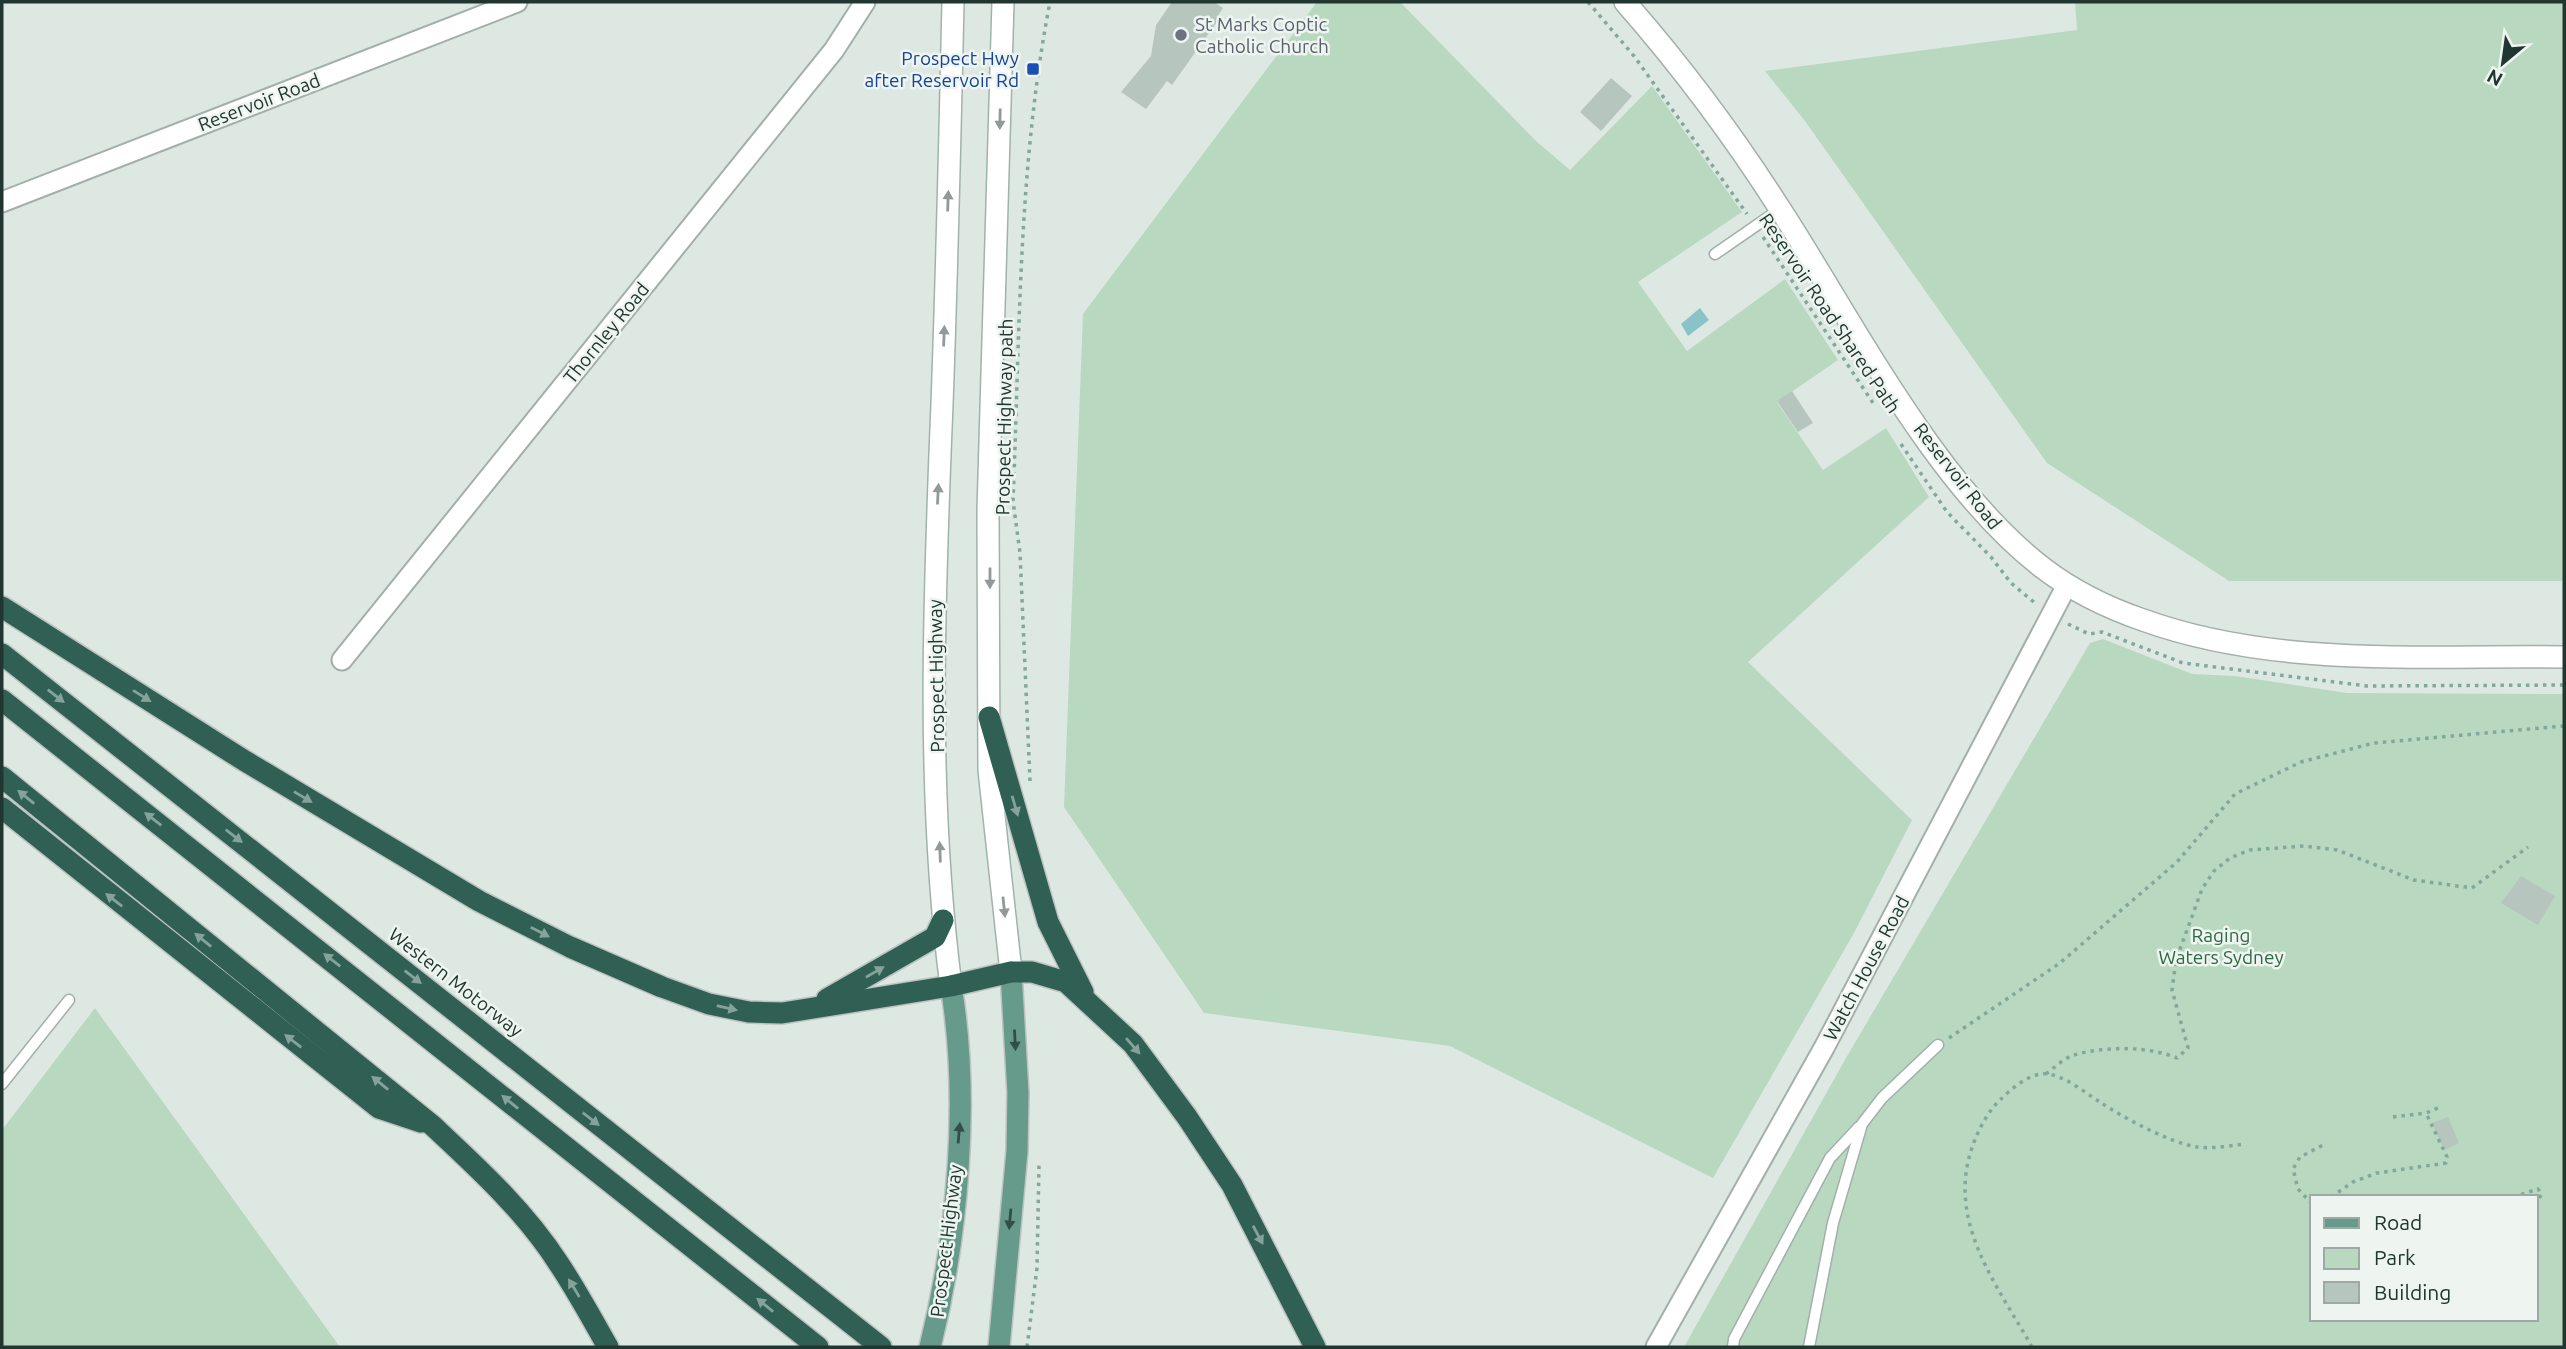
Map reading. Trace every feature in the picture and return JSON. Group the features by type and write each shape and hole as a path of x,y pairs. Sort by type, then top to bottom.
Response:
{"highway":[{"path":"2,607 360,832 479,901 570,947 662,987 709,1004 749,1012 782,1013 951,986 1011,972 1051,976 1085,997 1133,1044 1187,1116 1232,1185 1315,1347"},
{"name":"Western Motorway","path":"2,654 881,1347"},
{"path":"2,700 818,1347"},
{"path":"989,717 1048,922 1085,997"},
{"path":"2,777 433,1126 485,1175 525,1218 558,1262 608,1347"},
{"path":"2,808 379,1108 433,1126"},
{"path":"816,1006 935,937 943,920"}],"main road":[{"name":"Prospect Highway","path":"930,1347 943,1298 960,1113 960,1041 943,920 934,681 934,575 953,2"},
{"path":"999,1347 1017,1152 1018,1093 1011,972 989,770 988,510 1003,2"},
{"name":"Reservoir Road","path":"1625,2 1690,82 1781,209 1943,461 2003,533 2067,585 2143,620 2202,636 2260,646 2332,654 2564,657"}],"street":[{"name":"Reservoir Road","path":"2,202 517,2"},
{"name":"Thornley Road","path":"342,660 834,50 865,2"},
{"name":"Watch House Road","path":"1657,1347 1825,1046 2067,585"}],"lane":[{"path":"1715,254 1781,209"},
{"path":"2,1084 69,1000"},
{"path":"1733,1347 1734,1339 1830,1158 1882,1098 1938,1045"},
{"path":"1809,1347 1833,1223 1862,1124"}],"path":[{"name":"Prospect Highway path","path":"1031,792 1020,553 1013,501 1025,181 1031,117 1050,2"},
{"name":"Reservoir Road Shared Path","path":"1587,2 1612,30 1756,227 1878,410"},
{"name":"Reservoir Road Shared Path","path":"1894,433 1947,512 1991,557 2011,583 2034,602"},
{"path":"1938,1045 2060,963 2177,862 2235,794 2301,762 2374,743 2564,726"},
{"path":"2032,1347 1973,1244 1965,1213 1964,1183 1970,1154 1993,1107 2027,1079 2046,1074 2073,1055 2131,1048 2160,1051 2177,1058 2188,1048 2172,990 2176,960 2202,889 2214,871 2230,858 2250,850 2304,846 2337,850 2414,880 2472,888 2528,847"},
{"path":"2046,1074 2064,1079 2119,1115 2195,1147 2244,1144"},
{"path":"2393,1117 2426,1113 2440,1107"},
{"path":"2334,1195 2353,1182 2377,1173 2446,1163 2447,1157 2426,1113"},
{"path":"2310,1202 2298,1189 2293,1169 2300,1157 2325,1144"},
{"path":"2519,1195 2538,1189 2543,1194 2538,1200"}],"green space":[{"path":"1317,2 1400,2 1536,141 1570,170 1652,86 1742,212 1638,282 1687,351 1785,279 1838,360 1777,402 1823,470 1886,428 1929,497 1748,662 1912,820 1854,933 1713,1178 1450,1046 1204,1013 1064,807 1083,314"},
{"path":"2075,2 2564,2 2564,581 2229,581 2047,463 1805,121 1765,71 2077,30"},
{"name":"Raging Waters Sydney","path":"2103,639 2192,674 2235,676 2347,693 2564,694 2564,1347 1684,1347 1846,1058 2090,643"},
{"path":"95,1008 340,1347 2,1347 2,1130"}],"water":[{"path":"1700,308 1709,320 1688,336 1681,324"}],"building":[{"name":"St Marks Coptic Catholic Church","path":"1172,2 1214,2 1223,8 1217,17 1219,19 1172,85 1167,81 1146,109 1121,92 1151,56 1156,25"},
{"path":"1611,78 1632,96 1601,131 1580,112"},
{"path":"1792,391 1813,423 1798,432 1777,401"},
{"path":"2521,876 2555,896 2538,925 2501,903"},
{"path":"2448,1117 2459,1143 2444,1150 2432,1123"}],"place":[{"name":"St Marks Coptic Catholic Church","path":"1181,35"},
{"name":"Prospect Hwy after Reservoir Rd","path":"1033,69"}]}
